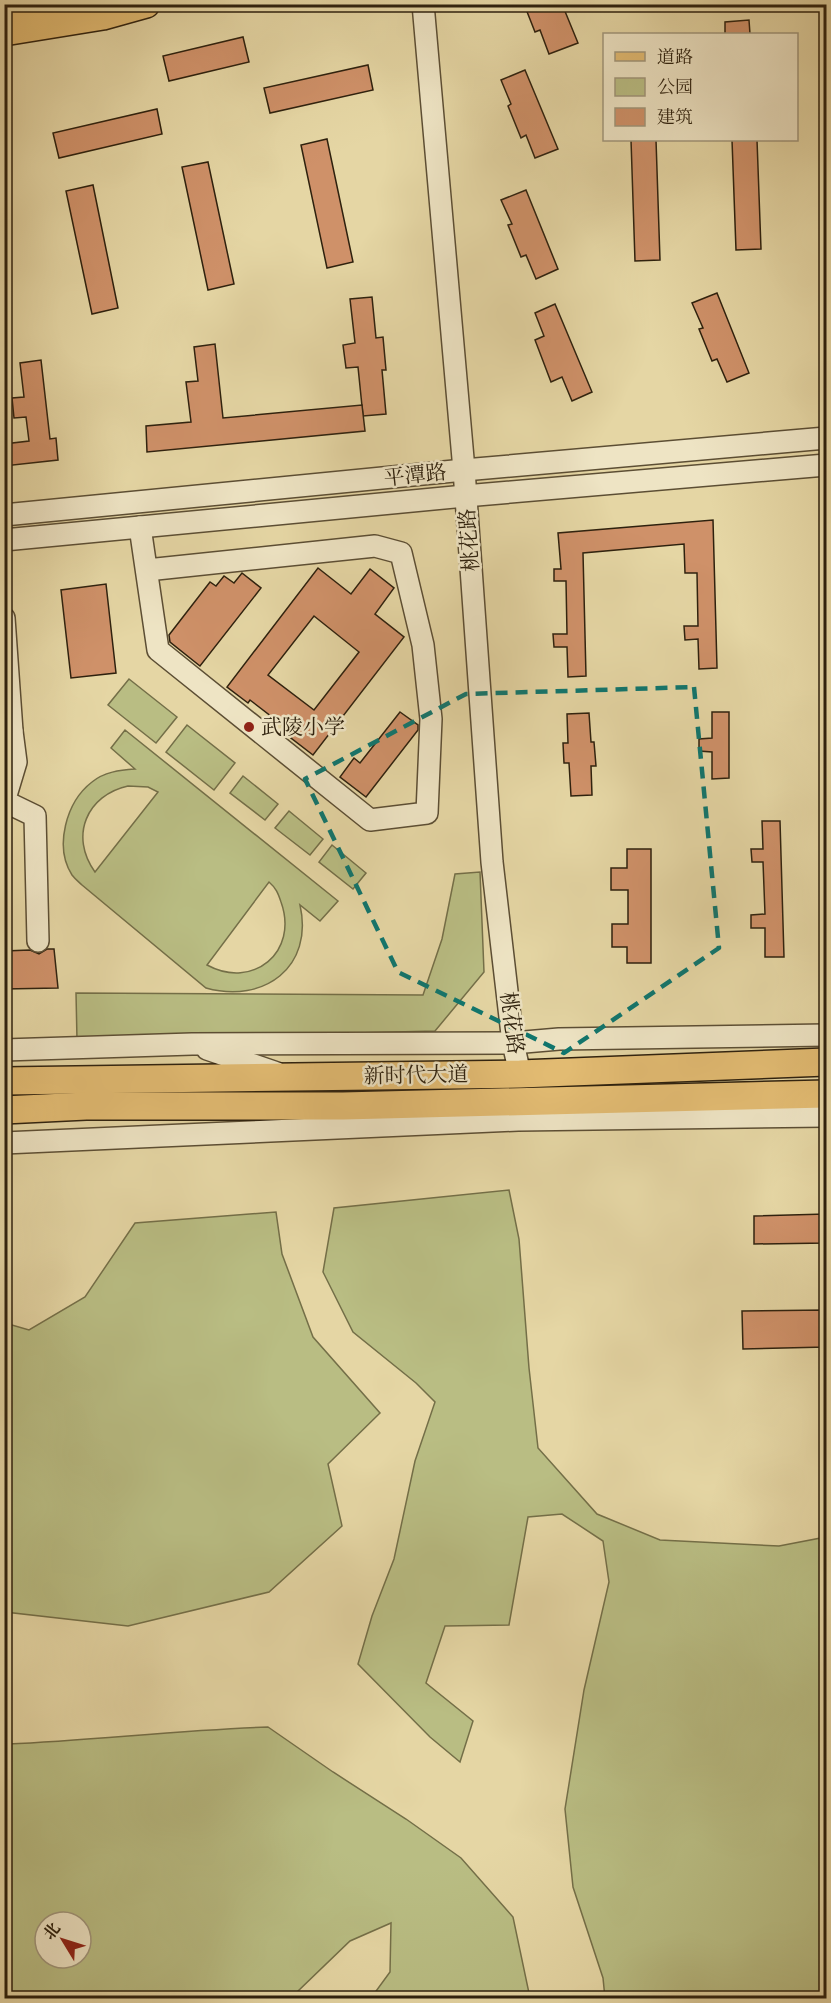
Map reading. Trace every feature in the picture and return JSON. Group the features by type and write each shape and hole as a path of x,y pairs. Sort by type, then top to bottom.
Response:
{"main road":[{"path":"4,9 36,4"},
{"path":"4,32 103,16 146,4"},
{"name":"新时代大道","path":"4,1081 520,1074 826,1062"},
{"name":"新时代大道","path":"4,1110 86,1106 343,1106 826,1094"}],"street":[{"name":"桃花路","path":"423,4 464,470 492,862 513,1043 520,1074"},
{"name":"平潭路","path":"4,515 464,470 826,438"},
{"name":"平潭路","path":"4,540 465,496 826,465"},
{"path":"140,527 158,650 370,820 427,813 430,708 423,645 401,553 375,546 147,570"},
{"path":"4,618 8,725 16,762 4,795"},
{"path":"4,801 35,816 38,941"},
{"path":"4,1050 192,1044 513,1043 559,1039 826,1035"},
{"path":"192,1044 286,1076"},
{"path":"4,1143 518,1120 826,1116"}],"highlighted area":[{"path":"694,687 719,948 564,1053 398,972 305,779 466,694"}],"green space":[{"path":"129,679 177,717 156,743 108,705"},
{"path":"187,725 235,763 214,790 166,752"},
{"path":"125,730 338,901 320,921 300,905 302,927 299,946 292,963 280,976 265,985 247,990 227,992 206,988 72,875 64,851 64,839 75,801 92,782 102,776 135,769 111,748","holes":["128,786 148,787 158,792 95,872 83,845 86,819 102,798","269,882 279,896 285,920 284,936 278,950 268,962 240,973 224,972 207,965"]},
{"path":"243,776 278,804 265,820 230,793"},
{"path":"289,811 323,839 310,855 275,828"},
{"path":"332,845 366,873 353,889 319,862"},
{"path":"480,872 484,972 435,1031 77,1040 76,993 423,995 442,939 455,874"},
{"path":"509,1190 519,1239 538,1448 597,1514 660,1540 779,1546 826,1537 826,1998 605,1998 603,1978 573,1887 565,1809 584,1690 609,1582 603,1541 562,1514 528,1517 509,1625 445,1626 426,1683 473,1721 460,1762 430,1737 358,1664 372,1616 394,1559 415,1461 435,1402 416,1383 353,1332 323,1272 334,1208"},
{"path":"276,1212 282,1254 313,1337 380,1413 328,1464 342,1526 269,1592 128,1626 5,1612 5,1323 29,1330 85,1297 135,1223"},
{"path":"268,1727 461,1858 513,1917 529,1993 494,1998 371,1998 390,1972 391,1923 350,1941 293,1998 5,1998 4,1748 8,1744"}],"building":[{"path":"524,4 562,4 578,43 549,54 540,30 535,32"},
{"path":"749,20 750,33 725,33 725,22"},
{"path":"243,37 249,62 169,81 163,56"},
{"path":"368,65 373,90 270,113 264,88"},
{"path":"525,70 558,149 535,158 526,135 521,138 508,106 511,104 501,80"},
{"path":"157,109 162,134 59,158 53,133"},
{"path":"327,139 353,262 327,268 301,145"},
{"path":"631,141 656,141 660,260 635,261"},
{"path":"732,141 757,141 761,249 736,250"},
{"path":"208,162 234,284 208,290 182,167"},
{"path":"93,185 118,308 92,314 66,191"},
{"path":"526,190 558,269 536,279 526,255 521,257 508,225 512,224 501,200"},
{"path":"717,293 749,373 727,382 717,359 712,361 699,329 703,328 692,303"},
{"path":"372,297 376,338 383,337 386,370 382,370 386,414 363,416 358,367 346,368 343,345 355,343 350,299"},
{"path":"555,304 592,392 572,401 562,377 551,382 535,340 544,336 535,313"},
{"path":"215,344 223,418 362,405 365,431 147,452 146,426 191,422 186,382 198,381 194,347"},
{"path":"41,360 50,439 56,438 58,460 4,466 4,444 29,441 26,417 14,418 12,398 24,397 20,363"},
{"path":"713,520 717,668 699,669 698,639 685,640 684,626 698,626 697,573 685,573 684,544 583,553 586,676 568,677 567,647 554,647 553,634 567,634 566,581 554,581 554,569 561,569 558,533"},
{"path":"318,568 351,594 370,569 394,588 375,614 404,637 313,755 291,738 294,734 250,700 248,703 227,687","holes":["314,616 359,652 314,710 268,675"]},
{"path":"242,573 261,588 200,666 170,642 169,635 210,582 216,586 224,576 234,583"},
{"path":"106,584 116,673 71,678 61,590"},
{"path":"400,712 418,725 418,730 366,797 340,777 354,758 360,763"},
{"path":"712,712 729,712 729,778 712,779 712,752 699,751 699,739 712,738"},
{"path":"589,713 591,742 594,742 596,766 591,766 592,795 571,796 569,763 564,763 563,743 568,743 567,714"},
{"path":"762,821 780,821 784,957 765,957 765,928 751,928 751,915 765,914 763,862 752,862 751,849 763,849"},
{"path":"627,849 651,849 651,963 627,963 627,947 612,947 612,924 628,924 628,890 611,890 611,868 627,868"},
{"path":"47,949 54,949 58,988 4,989 4,951 30,950 39,954"},
{"path":"826,1214 826,1243 754,1244 754,1216"},
{"path":"826,1310 826,1347 743,1349 742,1311"}],"place":[{"name":"武陵小学","path":"249,727"}]}
